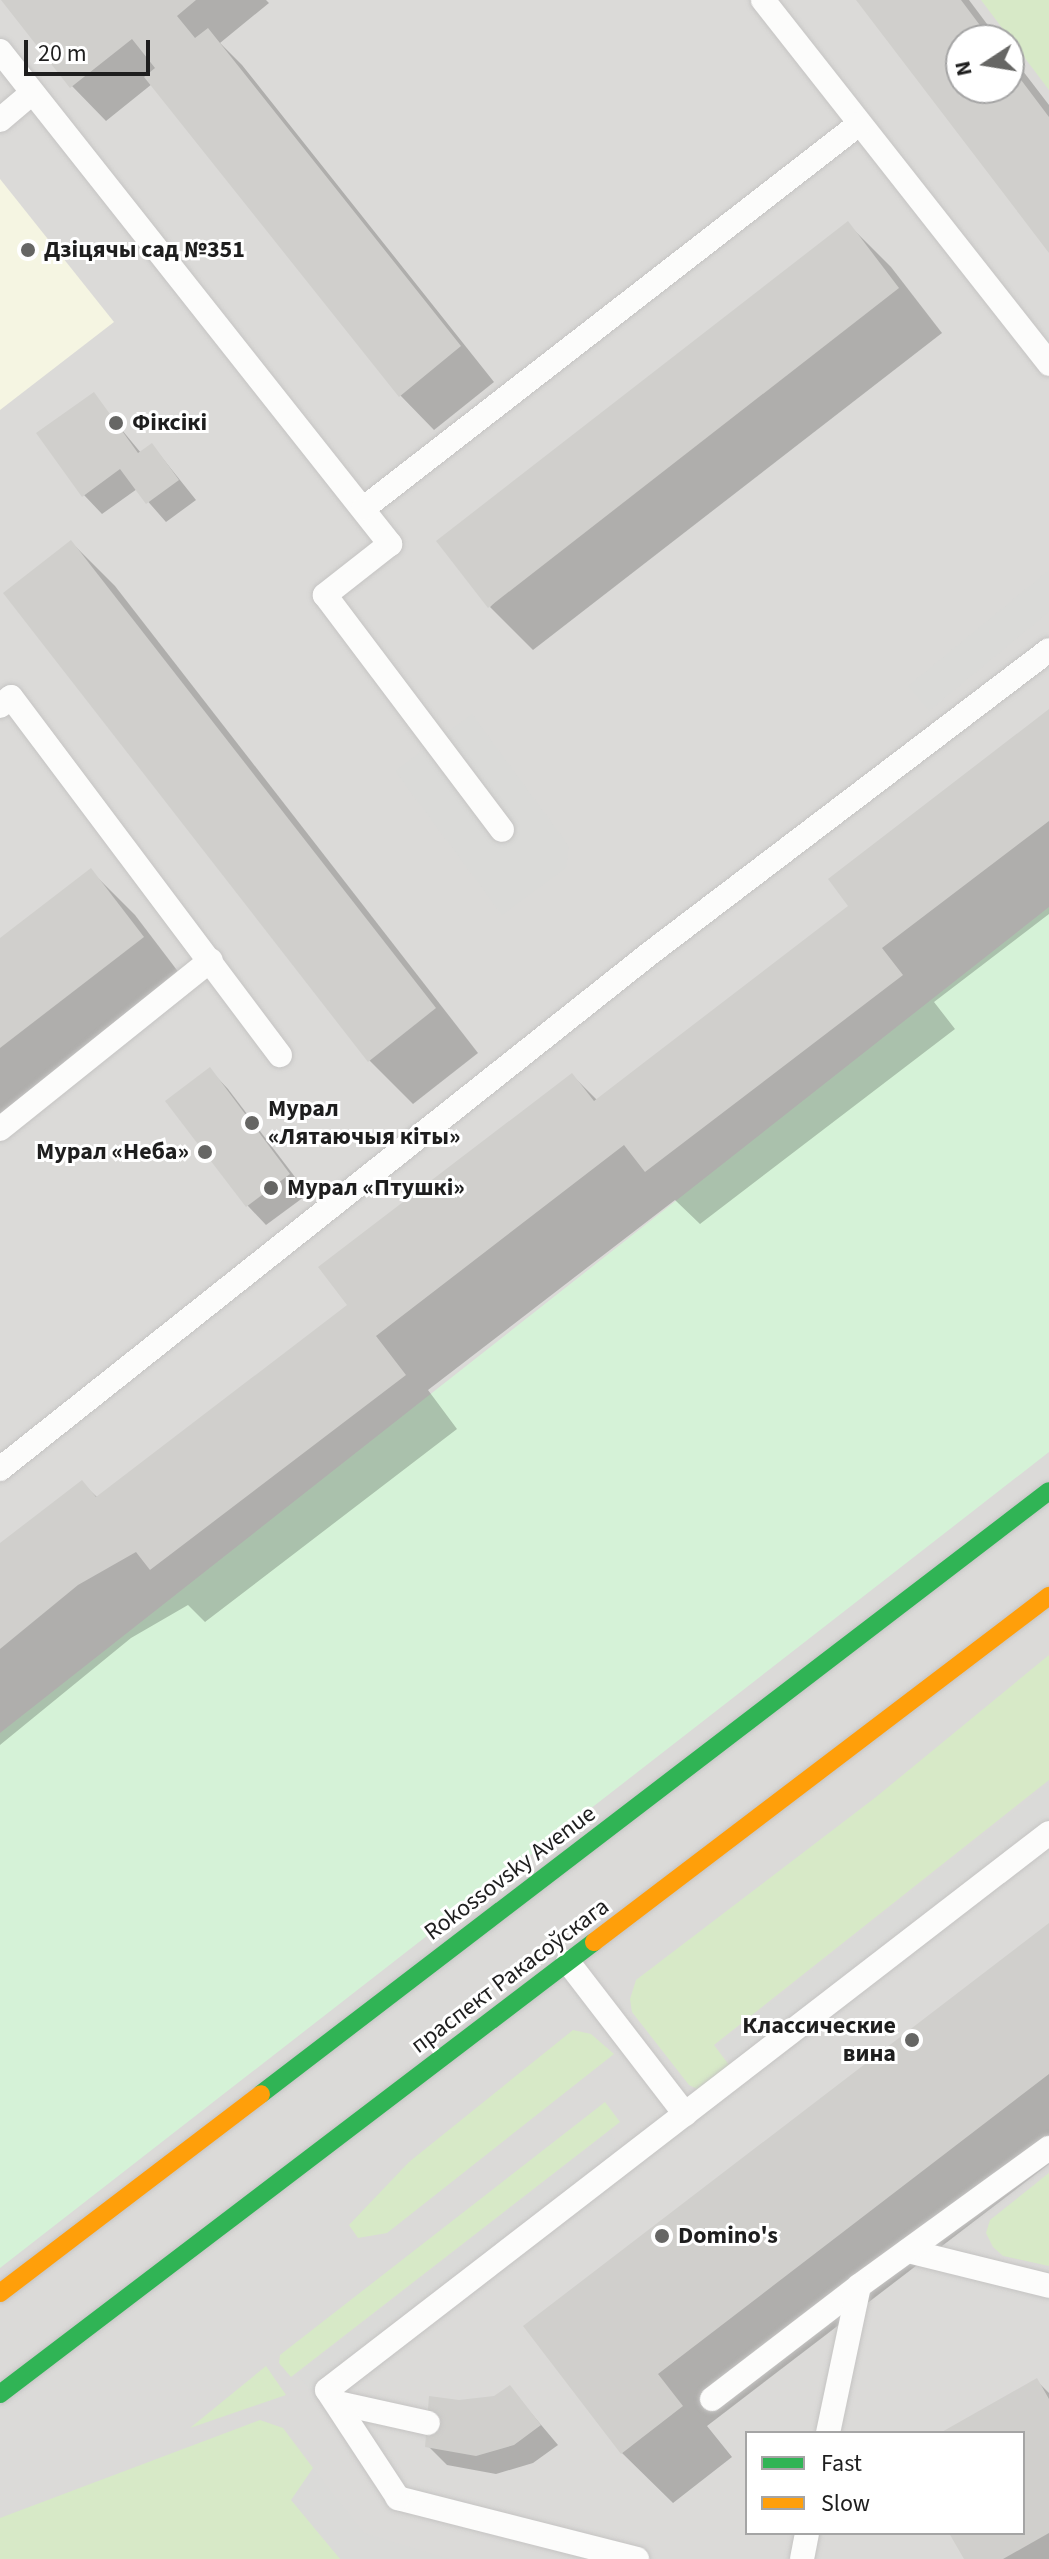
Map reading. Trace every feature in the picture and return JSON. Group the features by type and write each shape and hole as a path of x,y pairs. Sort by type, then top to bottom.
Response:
{"main road":[{"name":"Rokossovsky Avenue","path":"0,2293 1049,1491"},
{"name":"праспект Ракасоўскага","path":"0,2394 1049,1596"}],"lane":[{"path":"763,0 1049,364"},
{"path":"0,51 390,544 325,595 502,830"},
{"path":"0,120 32,93"},
{"path":"364,508 859,124"},
{"path":"0,1469 637,964 1049,650"},
{"path":"0,706 11,697 280,1055"},
{"path":"0,1129 211,960"},
{"path":"637,2559 398,2498 327,2390 1049,1833"},
{"path":"568,1962 685,2114"},
{"path":"712,2399 859,2286 1049,2148"},
{"path":"908,2251 1049,2286"},
{"path":"828,2431 859,2286"},
{"path":"338,2403 428,2423"},
{"path":"802,2559 807,2535"}],"shaded area":[{"path":"0,0 1049,0 1049,2559 0,2559"},
{"name":"Дзіцячы сад №351","path":"0,179 114,322 0,410"},
{"path":"1049,570 1049,612 929,711 908,686"},
{"path":"472,714 569,846 566,868 502,915 395,771"},
{"path":"1049,1784 1049,1822 735,2069 717,2045"},
{"path":"609,2132 626,2155 315,2396 297,2374"},
{"path":"313,2468 364,2533 449,2559 340,2559 291,2500"}],"green space":[{"path":"981,0 1049,0 1049,90 1025,58 1025,24 999,24"},
{"path":"1049,907 1049,1452 0,2268 0,1733"},
{"path":"1049,1655 1049,1780 714,2045 732,2069 699,2090 689,2085 632,2012 630,1999 636,1980 876,1797"},
{"path":"573,2030 591,2034 614,2054 387,2233 358,2238 349,2225 409,2162"},
{"path":"605,2102 620,2122 291,2377 279,2363 280,2355"},
{"path":"1049,2173 1049,2266 1003,2256 993,2247 986,2233 990,2220"},
{"path":"266,2366 286,2395 190,2428"},
{"path":"260,2420 283,2428 313,2468 291,2500 340,2559 0,2559 0,2518"}],"building":[{"path":"1,0 196,0 177,16 195,38 208,28 461,346 399,397 144,77 155,68 132,39 70,88"},
{"path":"856,0 961,0 979,24 945,24 945,104 1025,104 1025,85 1049,117 1049,253"},
{"path":"848,221 899,288 488,608 436,541"},
{"path":"94,392 138,453 152,443 179,480 146,504 120,469 82,497 36,433"},
{"path":"71,540 436,1008 368,1062 3,593"},
{"path":"1049,709 1049,821 882,948 903,975 645,1172 624,1145 376,1336 406,1375 150,1570 136,1552 78,1585 0,1649 0,1543 82,1480 96,1497 347,1305 318,1267 572,1073 594,1101 848,906 828,879"},
{"path":"91,868 144,937 0,1048 0,938"},
{"path":"210,1067 290,1174 246,1207 165,1101"},
{"path":"1049,1923 1049,2074 658,2374 683,2406 621,2454 523,2326"},
{"path":"1037,2378 1049,2399 1049,2533 1003,2559 964,2559 950,2535 1025,2535 1025,2431 944,2431"},
{"path":"510,2385 541,2425 514,2445 476,2456 425,2447 429,2396 459,2400 494,2396"}],"traffic: fast":[{"path":"261,2094 1049,1491"},
{"path":"0,2394 594,1942"}],"traffic: slow":[{"path":"594,1942 1049,1596"},
{"path":"0,2293 261,2094"}],"place":[{"name":"Дзіцячы сад №351","path":"28,250"},
{"name":"Фіксікі","path":"116,423"},
{"name":"Мурал «Лятаючыя кіты»","path":"252,1123"},
{"name":"Мурал «Неба»","path":"205,1152"},
{"name":"Мурал «Птушкі»","path":"271,1188"},
{"name":"Классические вина","path":"912,2040"},
{"name":"Domino's","path":"662,2236"}]}
